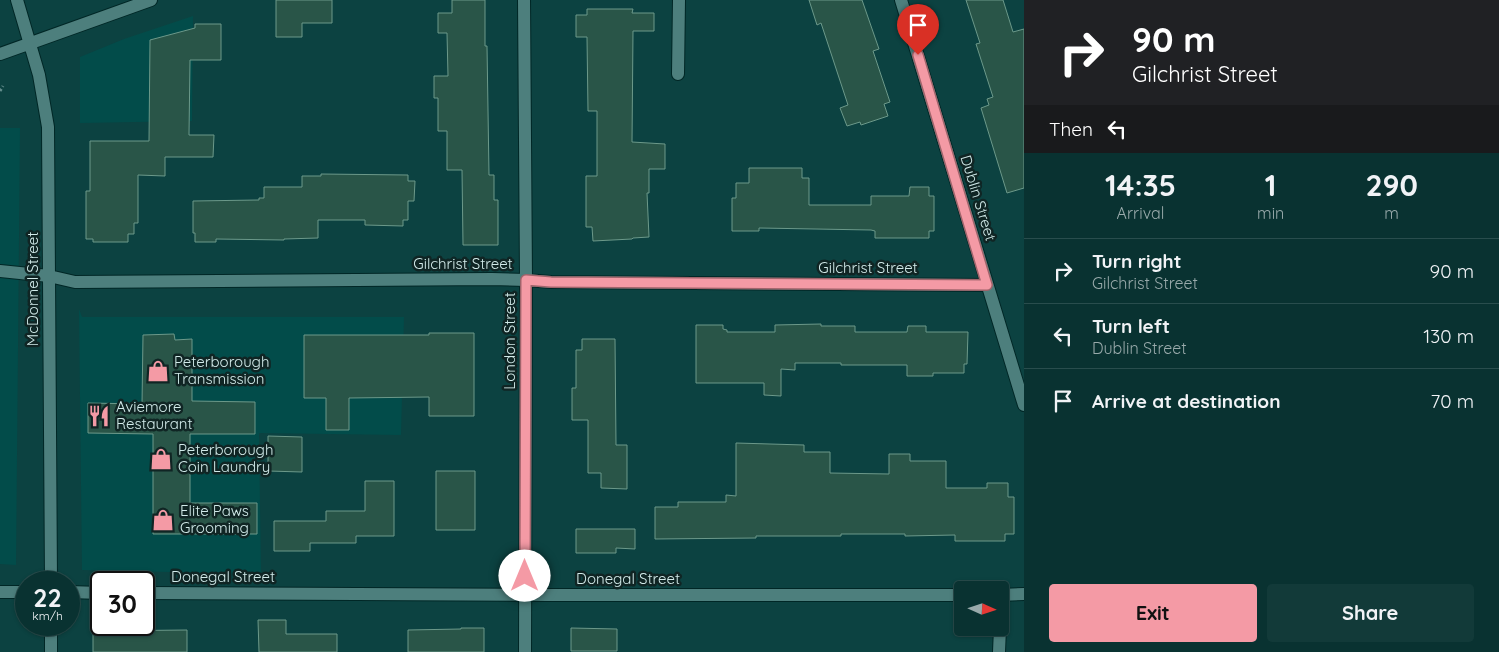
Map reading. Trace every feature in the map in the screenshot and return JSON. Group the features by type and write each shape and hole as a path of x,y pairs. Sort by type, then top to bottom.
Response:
{"street":[{"name":"McDonnel Street","path":"16,0 39,75 48,127 51,571"},
{"path":"0,54 151,0"},
{"name":"London Street","path":"524,0 526,280 524,652"},
{"path":"678,74 679,0"},
{"name":"Dublin Street","path":"901,0 1024,405"},
{"name":"Gilchrist Street","path":"0,271 49,276 75,282 526,280 561,282 987,285"},
{"path":"0,592 15,592"},
{"name":"Donegal Street","path":"155,593 954,595"},
{"path":"1009,595 1024,594"},
{"path":"51,636 51,652"},
{"path":"999,652 1000,636"}],"path":[{"path":"0,91 3,86"}],"shaded area":[{"path":"193,16 192,121 80,123 80,57 124,39"},
{"path":"0,128 20,128 16,565 0,564"},
{"path":"79,309 82,317 404,317 401,435 259,433 261,574 82,570"}],"building":[{"path":"276,0 332,0 332,23 302,23 302,37 276,37"},
{"path":"452,0 485,0 489,175 494,175 494,200 498,200 498,245 463,245 462,170 447,170 447,131 438,131 438,98 434,98 434,76 448,76 447,33 438,33 438,13 452,13"},
{"path":"809,0 862,0 879,49 873,51 890,102 884,104 888,116 861,125 860,122 847,126 840,108 848,105 821,23 817,25"},
{"path":"966,0 1003,0 1013,32 1024,29 1024,188 1007,193 981,108 989,105 987,99 993,97 976,44 980,43"},
{"path":"587,9 633,9 632,13 654,13 654,31 633,31 632,142 665,144 665,169 649,169 649,193 647,193 649,237 593,241 592,227 586,227 586,176 597,176 597,111 588,111 587,37 576,37 576,15 587,15"},
{"path":"195,24 221,24 221,60 190,60 189,135 214,135 213,157 165,157 165,176 138,175 138,223 134,223 134,234 128,234 128,242 93,242 93,239 86,239 86,191 90,191 90,141 149,141 150,40 195,28"},
{"path":"749,168 802,168 802,178 809,178 809,205 871,205 871,196 909,196 910,187 929,187 929,196 934,196 934,231 929,231 929,238 875,238 875,231 871,230 759,228 759,231 732,231 732,198 736,198 736,183 749,183"},
{"path":"321,174 408,175 408,181 415,181 414,201 408,201 408,220 403,220 403,226 365,225 365,220 318,220 318,238 284,240 216,239 216,242 195,242 195,233 193,233 193,201 259,200 259,198 264,198 264,187 302,187 302,176 321,176"},
{"path":"821,324 821,326 855,326 855,332 907,332 908,326 926,326 926,332 968,332 967,364 964,364 964,373 933,373 933,376 907,376 907,365 795,363 795,370 781,369 781,396 764,395 764,383 696,383 696,325 723,325 723,329 727,330 727,332 775,332 775,325"},
{"path":"429,333 474,333 474,416 429,416 429,397 349,398 349,430 326,430 326,398 304,398 304,335 429,335"},
{"path":"174,334 175,340 192,339 192,401 255,402 255,434 190,434 190,503 257,503 257,534 153,534 153,434 88,433 88,403 142,404 143,335"},
{"path":"582,339 615,339 616,445 627,445 627,489 601,488 601,473 588,473 588,420 572,420 572,388 576,388 576,350 582,350"},
{"path":"268,436 302,437 302,472 268,471"},
{"path":"736,443 804,445 804,452 830,452 830,473 889,474 889,454 910,454 910,461 946,461 946,488 987,488 987,483 1008,483 1008,497 1014,497 1014,534 1005,534 1005,541 955,541 955,535 905,536 905,534 655,539 655,507 678,507 678,502 726,502 726,495 736,496"},
{"path":"436,471 475,471 475,530 436,530"},
{"path":"365,481 394,481 394,536 356,536 356,543 310,543 310,551 274,551 274,521 326,521 326,511 365,511"},
{"path":"576,529 635,529 635,549 616,548 616,553 576,553"},
{"path":"258,620 286,620 286,634 337,634 337,652 259,652"},
{"path":"484,628 484,652 408,652 408,630"},
{"path":"571,628 617,629 617,651 571,651"},
{"path":"155,630 187,630 187,652 93,652 93,636 155,636"}],"place":[{"name":"Peterborough Transmission","path":"158,371"},
{"name":"Aviemore Restaurant","path":"99,416"},
{"name":"Peterborough Coin Laundry","path":"161,459"},
{"name":"Elite Paws Grooming","path":"163,520"}],"route":[{"path":"525,576 526,280 551,282 987,285 918,55"}]}
